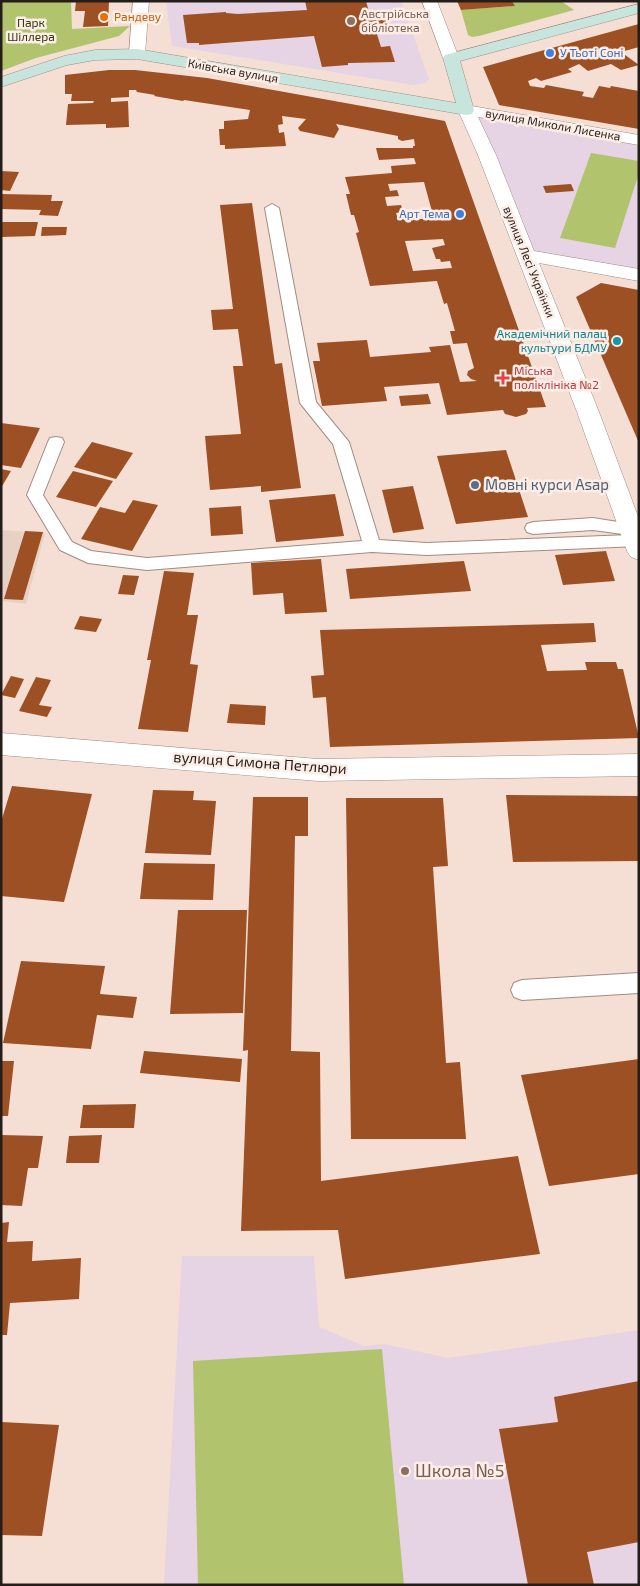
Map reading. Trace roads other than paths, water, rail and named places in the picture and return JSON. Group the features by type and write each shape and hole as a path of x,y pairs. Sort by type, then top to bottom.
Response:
{"street":[{"path":"136,54 141,1"},
{"name":"вулиця Лесі Українки","path":"429,1 451,58 466,110 487,155 636,538"},
{"path":"451,58 639,8"},
{"name":"Київська вулиця","path":"1,82 64,61 95,55 136,54 466,110"},
{"name":"вулиця Миколи Лисенка","path":"466,110 639,140"},
{"path":"526,255 639,276"},
{"name":"вулиця Симона Петлюри","path":"1,744 318,770 639,765"}],"lane":[{"path":"272,208 308,403 341,442 372,546"},
{"path":"56,442 35,495 66,546 88,556 147,564 372,546 427,548 636,538"},
{"path":"533,528 593,524 636,538"},
{"path":"522,990 639,983"}],"place":[{"name":"Рандеву","path":"104,17"},
{"name":"Австрійська бібліотека","path":"351,21"},
{"name":"У Тьоті Соні","path":"550,53"},
{"name":"Арт Тема","path":"460,214"},
{"name":"Академічний палац культури БДМУ","path":"617,341"},
{"name":"Міська поліклініка №2","path":"503,378"},
{"name":"Мовні курси Asap","path":"475,485"},
{"name":"Школа №5","path":"405,1471"}],"park label":[{"name":"Парк Шіллера","path":"31,30"}]}
